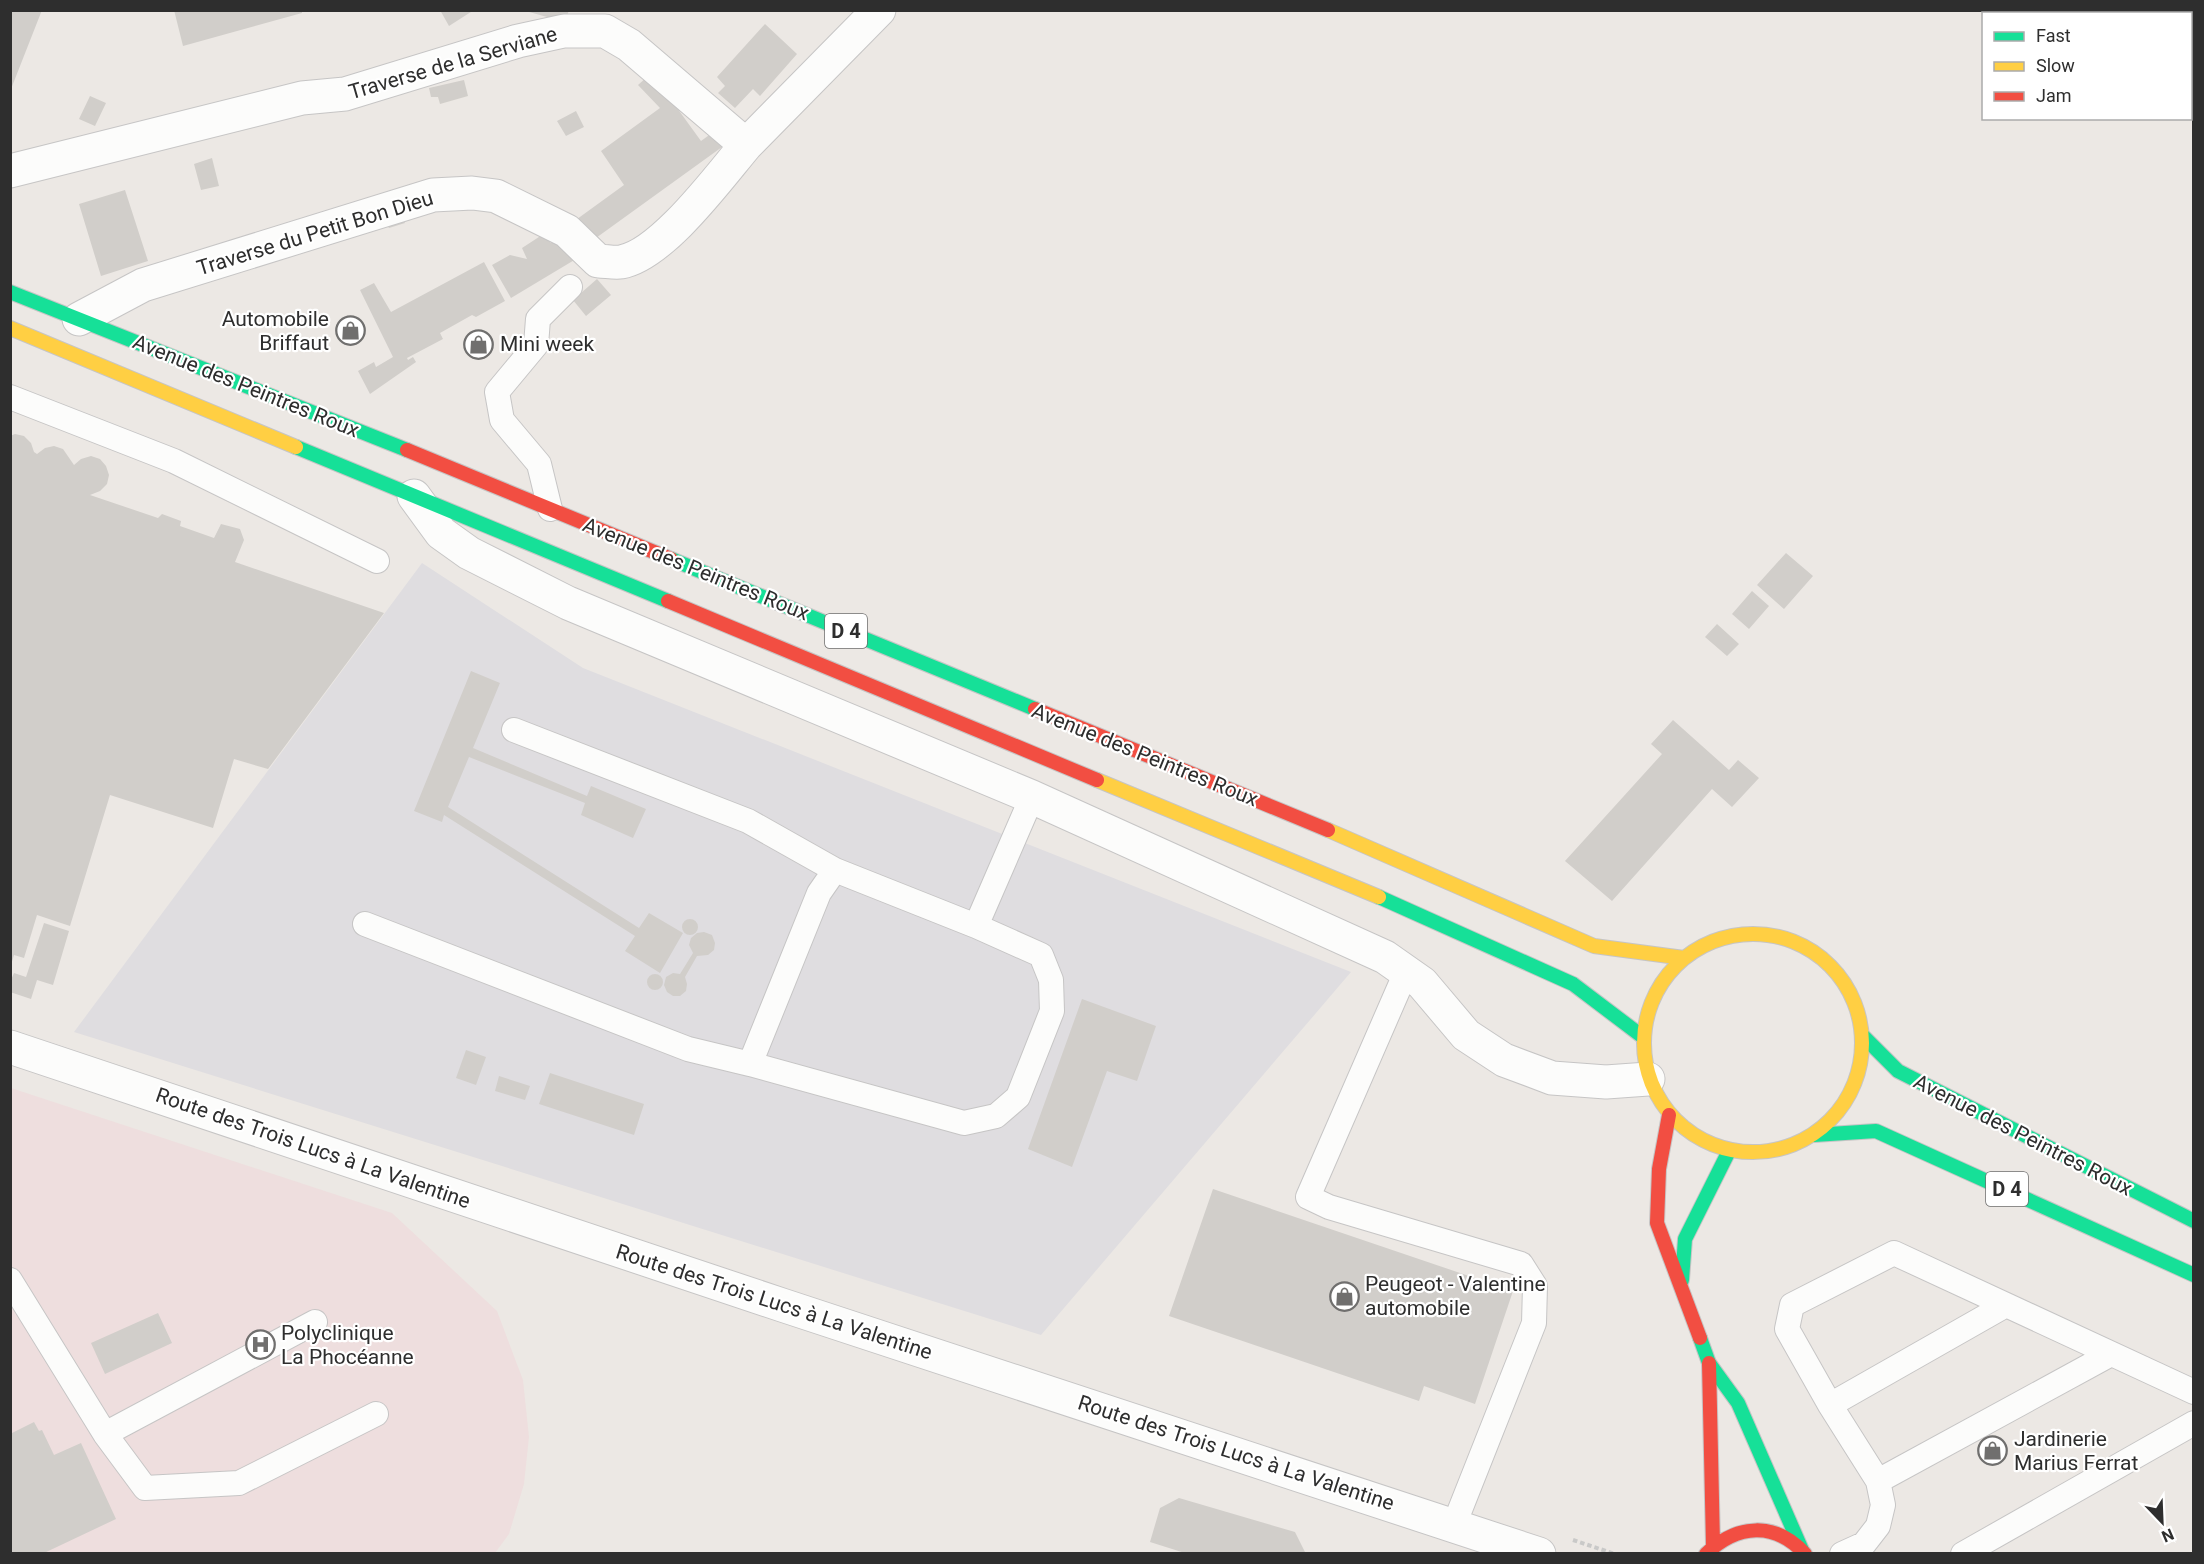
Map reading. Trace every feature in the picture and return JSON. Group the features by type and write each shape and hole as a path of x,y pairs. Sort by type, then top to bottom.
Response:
{"main road":[{"name":"Avenue des Peintres Roux","path":"10,292 550,509 1400,860 1594,946 1684,958"},
{"name":"Avenue des Peintres Roux","path":"10,327 1391,902 1573,984 1643,1037"},
{"path":"1738,935 1768,935 1796,943 1822,958 1842,980 1856,1006 1863,1035 1858,1073 1841,1108 1814,1135 1773,1151 1729,1151 1696,1138 1669,1115 1648,1079 1643,1037 1655,993 1684,958 1709,943 1738,935"},
{"name":"Avenue des Peintres Roux","path":"1863,1035 1898,1071 2193,1221"},
{"path":"1669,1115 1659,1169 1657,1223 1709,1363 1738,1403 1804,1552"},
{"name":"D 4","path":"1814,1135 1876,1131 2193,1275"},
{"path":"1681,1291 1685,1239 1729,1151"},
{"path":"1709,1363 1709,1549"},
{"path":"1709,1549 1734,1532 1759,1529 1783,1535 1804,1552"}],"street":[{"path":"746,145 879,10"},
{"name":"Traverse de la Serviane","path":"10,171 302,98 345,94 518,41 564,31 594,21 629,45 746,145"},
{"name":"Traverse du Petit Bon Dieu","path":"79,319 143,285 433,195 472,193 496,196 567,231 598,261 622,262 647,250 676,227 746,145"},
{"path":"414,496 441,533 469,554 568,603 1032,796 1385,957 1422,983 1466,1035 1504,1060 1552,1078 1606,1082 1648,1079"},
{"name":"Route des Trois Lucs à La Valentine","path":"10,1047 770,1301 1454,1524 1539,1554"}],"lane":[{"path":"550,509 539,464 502,420 497,392 536,345 538,320 570,288"},
{"path":"10,397 174,461 378,561"},
{"path":"365,924 688,1049 964,1123 996,1116 1018,1097 1052,1011 1051,980 1041,955 976,926 835,870 748,821 514,730"},
{"path":"976,926 1032,796"},
{"path":"750,1064 819,893 835,870"},
{"path":"1406,972 1308,1197 1329,1207 1521,1264 1535,1287 1534,1323 1454,1524"},
{"path":"1842,1554 1864,1544 1878,1526 1883,1505 1878,1481 1830,1405 1787,1329 1792,1305 1894,1253 2193,1392"},
{"path":"10,1280 105,1434 145,1488 239,1483 376,1414"},
{"path":"1830,1405 2006,1305"},
{"path":"105,1434 315,1322"},
{"path":"1878,1481 2111,1354"},
{"path":"1963,1554 2193,1423"}],"shaded area":[{"path":"422,563 583,668 1351,972 1041,1335 74,1032"},
{"name":"Polyclinique La Phocéanne","path":"11,1088 392,1213 497,1311 523,1380 529,1437 524,1484 509,1534 495,1553 11,1554"}],"building":[{"path":"10,10 42,10 11,89 10,89"},
{"path":"174,10 302,10 302,13 183,46"},
{"path":"440,10 474,10 449,26"},
{"path":"522,10 569,10 565,22"},
{"path":"765,24 797,54 760,96 753,89 735,108 718,93 725,86 717,77"},
{"path":"647,77 672,101 701,141 712,133 722,147 589,243 573,222 624,185 601,151 660,108 638,85"},
{"path":"464,80 468,96 440,104 438,97 431,97 429,88"},
{"path":"90,96 106,103 95,126 79,119"},
{"path":"576,111 584,127 566,136 557,121"},
{"path":"212,158 219,186 201,190 194,164"},
{"path":"125,190 148,261 101,276 79,204"},
{"path":"400,213 405,223 389,228 384,219"},
{"path":"542,235 551,243 562,236 576,259 511,298 492,265 510,255 527,259 522,248"},
{"path":"484,262 505,301 476,317 472,315 440,333 443,339 407,358 408,360 413,357 416,362 370,394 358,371 374,362 376,367 393,357 360,290 374,283 391,312"},
{"path":"597,279 611,295 586,316 573,300"},
{"path":"15,434 24,436 37,454 45,448 54,446 63,449 74,465 81,459 91,456 100,459 109,475 107,484 100,491 90,495 158,518 162,514 181,521 180,526 214,538 221,524 240,529 244,540 235,562 384,613 268,769 234,759 213,828 110,795 70,926 37,915 24,958 14,955 11,965 10,436"},
{"path":"1786,553 1813,576 1784,609 1757,585"},
{"path":"1752,591 1769,606 1749,629 1732,614"},
{"path":"1717,624 1739,644 1727,656 1705,637"},
{"path":"471,671 500,683 473,748 587,796 591,786 646,809 633,838 581,815 585,803 469,757 448,807 639,928 649,913 683,933 660,973 625,951 635,936 444,815 442,822 414,811"},
{"path":"1673,720 1729,770 1738,760 1759,778 1732,807 1712,789 1612,901 1565,861 1662,754 1651,744"},
{"path":"687,919 693,919 698,927 696,933 687,935 682,930 682,924"},
{"path":"44,923 69,931 53,985 37,980 31,999 10,992 10,982 14,973 26,977"},
{"path":"704,932 712,935 715,943 714,950 708,955 697,956 685,977 686,991 680,996 673,996 667,992 664,985 666,977 673,973 680,974 693,953 689,945 691,938 697,933"},
{"path":"655,974 663,982 655,990 647,982"},
{"path":"1082,999 1156,1026 1137,1081 1107,1071 1072,1167 1028,1149"},
{"path":"466,1050 486,1057 476,1085 456,1078"},
{"path":"550,1073 644,1104 634,1135 539,1104"},
{"path":"499,1076 530,1086 525,1100 495,1091"},
{"name":"Peugeot - Valentine automobile","path":"1213,1189 1513,1291 1475,1404 1424,1386 1419,1401 1169,1316"},
{"path":"158,1313 172,1343 105,1374 91,1343"},
{"path":"34,1422 39,1431 42,1430 54,1455 81,1443 116,1519 42,1554 10,1554 10,1434"},
{"path":"1179,1498 1295,1532 1306,1554 1188,1554 1150,1542 1160,1508"}],"traffic: fast":[{"path":"10,292 407,450"},
{"path":"296,447 668,601"},
{"path":"671,559 1035,709"},
{"path":"1379,897 1573,984 1643,1037"},
{"path":"1862,1035 1898,1071 2194,1221"},
{"path":"1814,1135 1876,1131 2194,1275"},
{"path":"1682,1280 1685,1239 1729,1151"},
{"path":"1700,1338 1709,1363 1738,1403 1802,1550"}],"traffic: slow":[{"path":"10,328 296,447"},
{"path":"1097,780 1379,897"},
{"path":"1328,830 1594,946 1684,958"},
{"path":"1753,934 1774,936 1795,943 1830,966 1853,1001 1860,1022 1862,1043 1860,1064 1853,1085 1830,1120 1795,1143 1774,1150 1753,1152 1732,1150 1711,1143 1676,1120 1653,1085 1646,1064 1644,1043 1646,1022 1653,1001 1676,966 1711,943 1732,936 1753,934"}],"traffic: jam":[{"path":"407,450 671,559"},
{"path":"668,601 1097,780"},
{"path":"1035,709 1328,830"},
{"path":"1669,1115 1659,1169 1657,1223 1700,1338"},
{"path":"1709,1363 1713,1545"},
{"path":"1706,1554 1730,1537 1756,1530 1781,1536 1805,1554"}],"place":[{"name":"Automobile Briffaut","path":"350,331"},
{"name":"Mini week","path":"479,344"},
{"name":"Peugeot - Valentine automobile","path":"1344,1296"},
{"name":"Polyclinique La Phocéanne","path":"260,1345"},
{"name":"Jardinerie Marius Ferrat","path":"1993,1451"}]}
